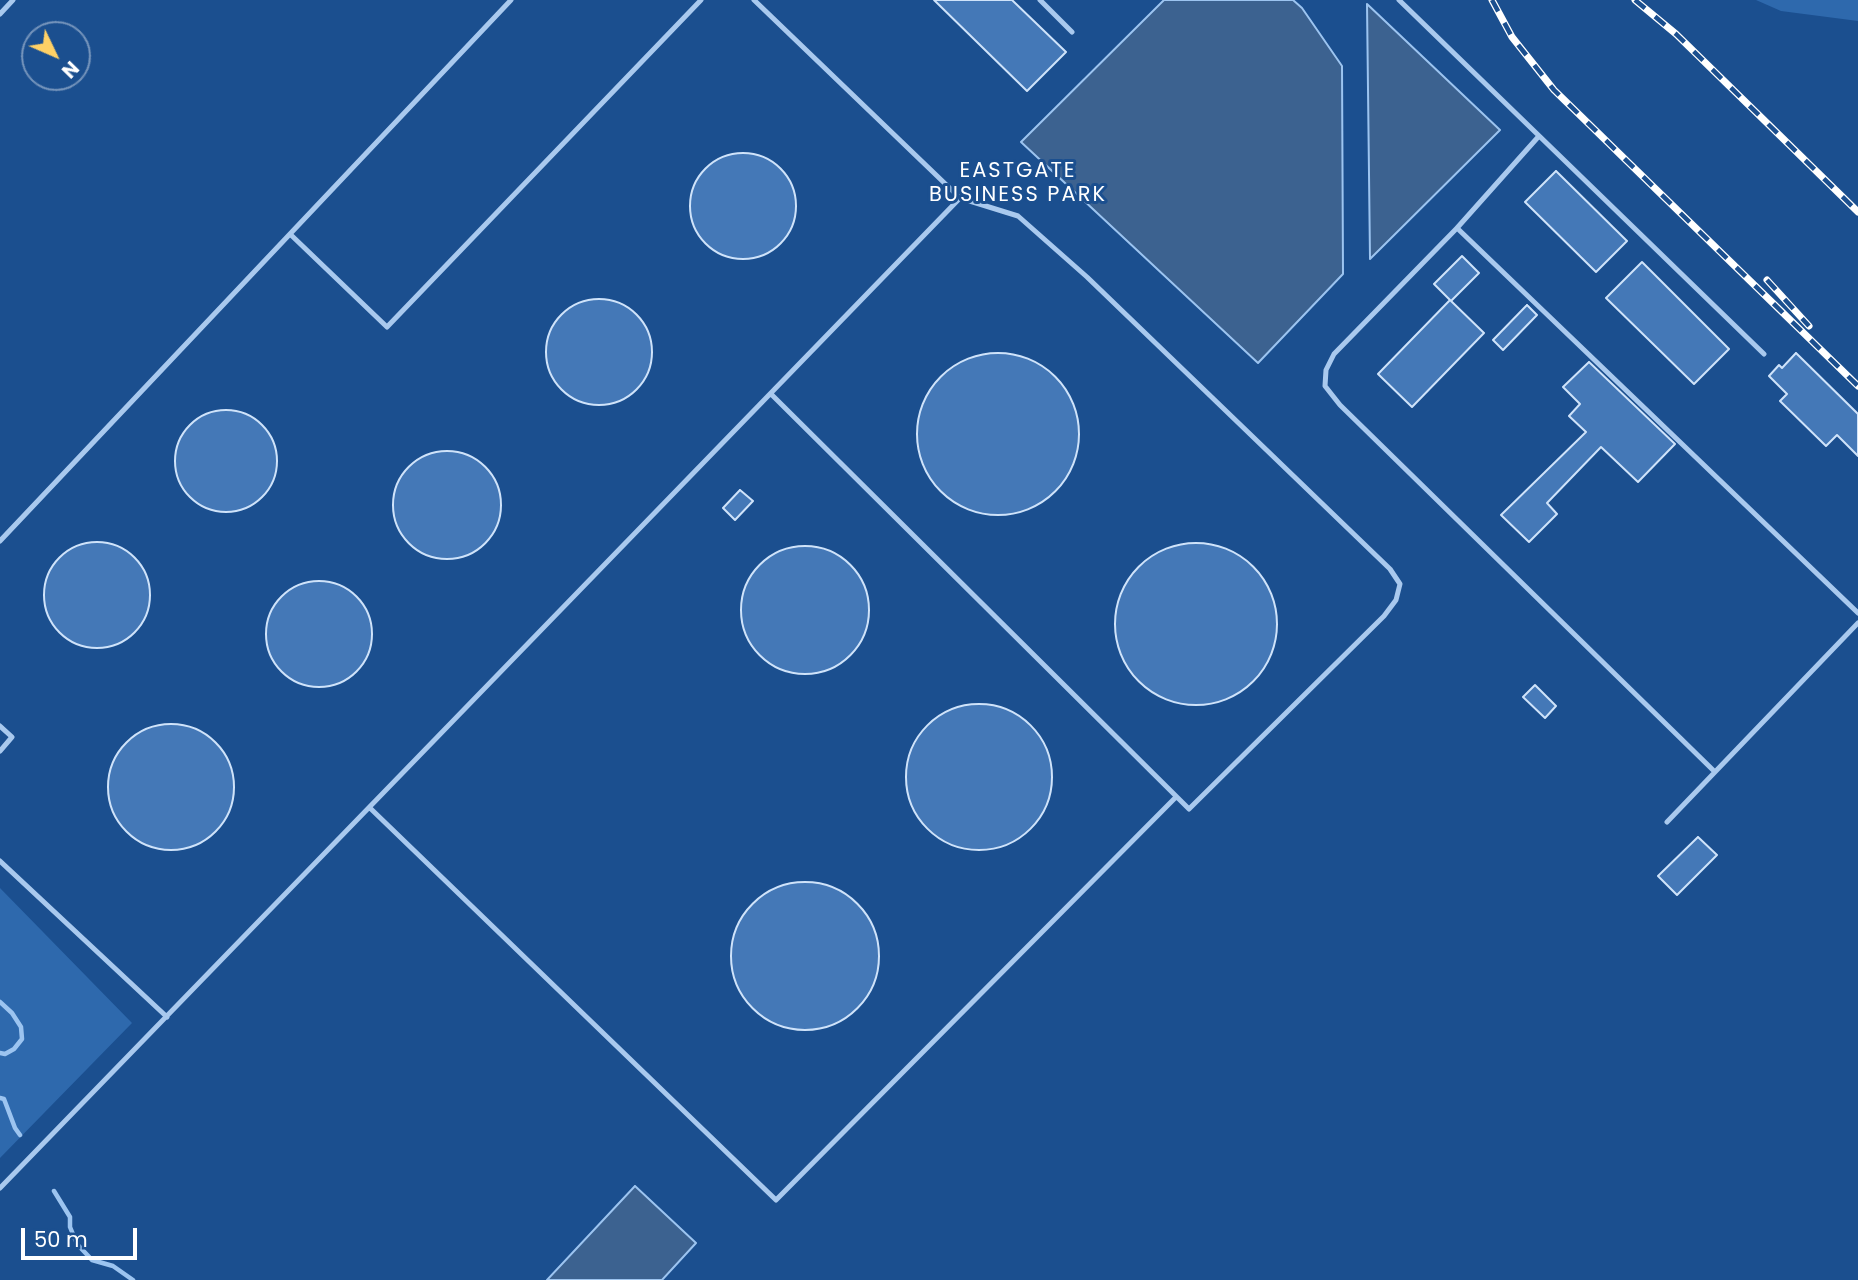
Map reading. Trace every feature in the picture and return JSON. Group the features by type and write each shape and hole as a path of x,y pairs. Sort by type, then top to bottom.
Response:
{"lane":[{"path":"0,14 12,0"},
{"path":"0,541 511,0"},
{"path":"290,234 387,327 701,0"},
{"path":"754,0 960,198 1018,216 1087,277 1390,569 1400,584 1396,600 1384,616 1189,809 771,394"},
{"path":"1040,0 1072,32"},
{"path":"1399,0 1764,354"},
{"path":"1539,136 1457,228 1334,354 1326,370 1325,386 1340,405 1715,772"},
{"path":"0,1188 960,198"},
{"path":"1457,228 1858,613"},
{"path":"1667,822 1858,623"},
{"path":"0,726 12,737 0,751"},
{"path":"370,808 776,1200 1176,797"},
{"path":"0,862 167,1017"}],"shaded area":[{"path":"1164,0 1293,0 1302,8 1342,66 1343,274 1258,363 1021,142"},
{"path":"1756,0 1858,0 1858,21 1781,11"},
{"path":"1367,4 1500,130 1370,259"},
{"path":"0,888 132,1023 0,1158"},
{"path":"635,1186 696,1243 662,1280 547,1280"}],"building":[{"path":"934,0 1012,0 1066,52 1027,91"},
{"path":"743,153 763,157 781,168 792,186 796,206 792,226 781,244 763,255 743,259 723,255 705,244 694,226 690,206 694,186 705,168 723,157"},
{"path":"1556,171 1627,241 1596,272 1525,202"},
{"path":"1462,256 1479,273 1451,301 1434,284"},
{"path":"1642,262 1729,349 1694,384 1606,298"},
{"path":"599,299 619,303 637,314 648,332 652,352 648,372 637,390 619,401 599,405 579,401 561,390 550,372 546,352 550,332 561,314 579,303"},
{"path":"1450,300 1484,333 1412,407 1378,374"},
{"path":"1527,305 1537,315 1503,350 1493,340"},
{"path":"998,353 1029,359 1055,377 1073,403 1079,434 1073,465 1055,491 1029,509 998,515 967,509 941,491 923,465 917,434 923,403 941,377 967,359"},
{"path":"1796,353 1858,414 1858,456 1837,435 1826,446 1780,401 1787,394 1769,376 1779,365 1782,368"},
{"path":"1589,362 1675,444 1638,482 1601,447 1547,503 1557,514 1529,542 1501,515 1586,432 1569,416 1580,404 1563,387"},
{"path":"226,410 245,414 262,425 273,442 277,461 273,480 262,497 245,508 226,512 207,508 190,497 179,480 175,461 179,442 190,425 207,414"},
{"path":"447,451 468,455 486,466 497,484 501,505 497,526 486,544 468,555 447,559 426,555 408,544 397,526 393,505 397,484 408,466 426,455"},
{"path":"740,490 753,501 735,520 723,508"},
{"path":"97,542 117,546 135,557 146,575 150,595 146,615 135,633 117,644 97,648 77,644 59,633 48,615 44,595 48,575 59,557 77,546"},
{"path":"1196,543 1227,549 1241,556 1253,567 1264,579 1271,593 1277,624 1271,655 1264,669 1253,681 1241,692 1227,699 1196,705 1165,699 1151,692 1139,681 1128,669 1121,655 1115,624 1121,593 1128,579 1139,567 1151,556 1165,549"},
{"path":"805,546 829,551 850,565 864,586 869,610 864,634 850,655 829,669 805,674 781,669 760,655 746,634 741,610 746,586 760,565 781,551"},
{"path":"319,581 339,585 357,596 368,614 372,634 368,654 357,672 339,683 319,687 299,683 281,672 270,654 266,634 270,614 281,596 299,585"},
{"path":"1535,685 1556,706 1545,718 1523,697"},
{"path":"979,704 1007,710 1030,726 1046,749 1052,777 1046,805 1030,828 1007,844 979,850 951,844 928,828 912,805 906,777 912,749 928,726 951,710"},
{"path":"171,724 195,729 216,742 229,763 234,787 229,811 216,832 195,845 171,850 147,845 126,832 113,811 108,787 113,763 126,742 147,729"},
{"path":"1698,837 1717,855 1677,895 1658,876"},
{"path":"805,882 833,888 857,904 873,928 879,956 873,984 857,1008 833,1024 805,1030 777,1024 753,1008 737,984 731,956 737,928 753,904 777,888"}],"waterway":[{"path":"0,1002 12,1013 21,1027 22,1039 14,1049 5,1054 0,1053"},
{"path":"0,1098 4,1099 20,1135"},
{"path":"54,1191 70,1217 70,1227 77,1244 92,1260 113,1266 133,1280"}],"railway":[{"path":"1492,0 1512,37 1554,90 1858,386"},
{"path":"1635,0 1676,34 1858,212"},
{"path":"1767,280 1809,326"}],"district":[{"name":"EASTGATE BUSINESS PARK","path":"1018,184"}]}
